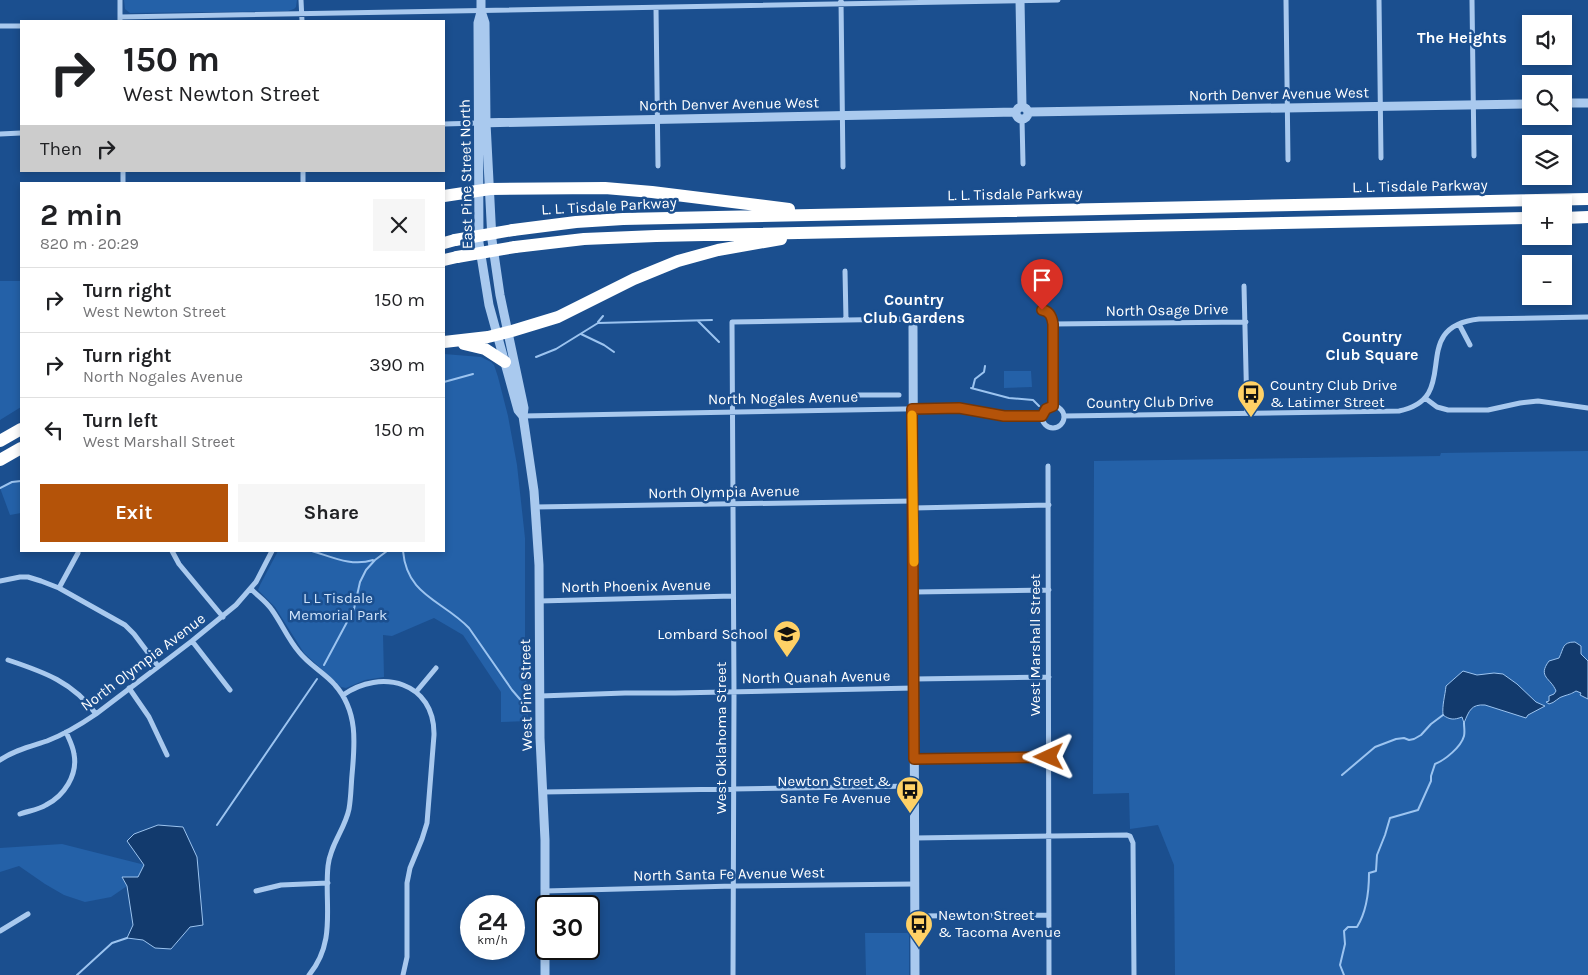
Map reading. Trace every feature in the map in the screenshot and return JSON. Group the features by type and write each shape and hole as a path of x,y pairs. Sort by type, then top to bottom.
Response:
{"highway":[{"path":"445,196 484,190 605,188 826,214"},
{"name":"L. L. Tisdale Parkway","path":"449,242 513,230 615,220 1588,199"},
{"path":"1572,218 1588,217"},
{"path":"445,260 515,247 564,241 625,237 1522,218"},
{"path":"446,342 503,334 558,316 678,261 718,250 817,232"},
{"path":"446,342 479,346 505,362"},
{"path":"0,441 20,430"},
{"path":"0,460 20,449"}],"street":[{"path":"120,0 120,19 656,8 841,2 1058,0"},
{"path":"301,0 302,20"},
{"name":"East Pine Street North","path":"481,0 484,23 482,123 484,190 503,334"},
{"path":"644,0 644,8"},
{"path":"1020,0 1023,164"},
{"path":"1286,0 1288,160"},
{"path":"1379,0 1382,158"},
{"path":"1472,0 1474,156"},
{"path":"841,2 843,167"},
{"path":"656,8 658,166"},
{"path":"0,26 20,26"},
{"path":"1572,103 1588,103"},
{"name":"North Denver Avenue West","path":"445,124 843,115 1522,104"},
{"path":"0,134 20,133"},
{"name":"East Pine Street North","path":"484,190 478,235 486,294 503,334"},
{"path":"845,271 846,320 907,319 913,327 915,975"},
{"name":"North Osage Drive","path":"1053,324 1246,322 1244,286"},
{"path":"1042,310 1046,310 1050,314 1053,324 1053,406"},
{"path":"1588,317 1479,319 1469,320 1452,327 1438,346 1434,380 1425,398 1437,407 1448,410 1496,409 1538,401 1588,408"},
{"name":"West Oklahoma Street","path":"733,975 732,322 846,320"},
{"path":"1246,322 1247,413"},
{"path":"1459,324 1470,345"},
{"name":"West Pine Street","path":"503,334 505,362 518,410 523,416"},
{"name":"West Pine Street","path":"503,334 524,408 523,416 535,507 539,565 539,696 543,792 545,975"},
{"path":"857,395 899,395"},
{"name":"Country Club Drive","path":"1064,416 1399,410 1409,409 1425,398"},
{"path":"1053,406 1058,407 1064,416 1062,424 1054,428 1047,426 1042,416 1046,409 1053,406"},
{"name":"North Nogales Avenue","path":"523,416 959,408 1004,416 1042,416"},
{"name":"West Marshall Street","path":"1048,466 1049,975"},
{"name":"North Olympia Avenue","path":"535,507 913,504 1049,505"},
{"path":"172,552 178,564 222,616"},
{"name":"North Olympia Avenue","path":"1,758 66,732 96,714 192,641 251,589 271,552"},
{"path":"59,588 78,553"},
{"path":"0,581 16,577 34,578 59,588 125,625 158,666"},
{"path":"251,589 272,610 300,653 330,680 343,695 351,713 355,735 348,814 330,855 326,939 321,957 309,975"},
{"path":"914,592 1049,590"},
{"name":"North Phoenix Avenue","path":"539,601 733,596"},
{"path":"192,641 230,690"},
{"path":"8,660 62,682 80,695 96,714"},
{"path":"416,692 436,668"},
{"name":"North Quanah Avenue","path":"539,696 625,692 734,692 1049,677"},
{"path":"343,695 362,685 381,680 401,684 416,692 428,708 433,721 434,735 427,822 410,868 407,883 407,957 403,975"},
{"path":"129,688 149,717 167,755"},
{"path":"20,814 48,804 58,798 67,787 73,772 75,759 66,732"},
{"path":"914,759 1049,757"},
{"path":"543,792 914,786"},
{"path":"914,838 1130,836 1133,843 1134,975"},
{"path":"256,891 276,885 292,883 328,883"},
{"name":"North Santa Fe Avenue West","path":"545,890 914,884"},
{"path":"0,931 28,914"},
{"path":"915,916 1049,914"}],"green space":[{"path":"124,0 297,0 296,7 288,11 130,13 125,9"},
{"path":"0,281 20,281 20,408 0,420"},
{"name":"L L Tisdale Memorial Park","path":"445,354 481,357 494,365 508,416 517,465 525,538 525,647 528,721 501,722 501,692 463,635 434,618 392,636 383,635 384,677 365,680 346,688 341,687 304,653 275,607 258,590 277,552 445,552"},
{"path":"1004,371 1031,371 1032,387 1004,388"},
{"path":"1588,451 1588,975 1175,975 1174,865 1158,825 1130,829 1129,793 1093,794 1094,461 1440,456 1441,453"},
{"path":"20,480 20,513 10,515 0,488"},
{"path":"62,844 145,865 138,877 122,877 127,886 111,897 85,902 64,895 19,866 0,872 0,848"},
{"path":"865,933 909,933 909,975 866,975"}],"shaded area":[{"path":"1575,642 1581,646 1581,654 1588,661 1588,699 1576,691 1549,704 1546,702 1549,701 1549,696 1556,691 1546,677 1544,671 1546,666 1549,661 1559,658 1566,644"},
{"path":"1463,671 1477,675 1503,674 1536,702 1545,706 1526,718 1480,705 1471,709 1464,723 1462,717 1450,719 1443,715 1446,686"},
{"path":"158,825 183,827 197,857 203,925 190,927 171,949 155,948 143,940 127,938 133,925 127,886 122,877 138,877 144,865 127,841 134,834"}],"waterway":[{"path":"598,322 603,316"},
{"path":"536,357 556,349 598,323 712,320"},
{"path":"698,321 719,342"},
{"path":"581,334 614,352"},
{"path":"973,387 975,379 984,372 985,366"},
{"path":"445,382 473,374"},
{"path":"971,388 1009,398 1033,400 1039,406"},
{"path":"0,488 12,482 20,481"},
{"path":"315,552 350,562 373,560"},
{"path":"324,665 354,609 360,582 366,570 386,552"},
{"path":"403,552 411,578 427,596 459,618 469,628 512,690 525,705"},
{"path":"217,825 317,679"},
{"path":"1342,775 1375,747 1396,739 1414,739 1443,715"},
{"path":"1344,975 1340,965 1345,944 1344,931 1348,927 1357,927 1363,914 1368,894 1369,873 1376,871 1377,855 1390,818 1418,810 1431,781 1435,764 1452,753 1460,744 1464,734 1464,723"},
{"path":"77,975 112,943 127,938"}],"slow traffic":[{"path":"912,415 914,562"}],"place":[{"name":"Country Club Drive & Latimer Street","path":"1251,418"},
{"name":"Lombard School","path":"787,658"},
{"name":"Newton Street & Sante Fe Avenue","path":"910,814"},
{"name":"Newton Street & Tacoma Avenue","path":"919,948"}],"district":[{"name":"The Heights","path":"1462,37"},
{"name":"Country Club Gardens","path":"914,308"},
{"name":"Country Club Square","path":"1372,345"}],"route":[{"path":"1042,310 1048,311 1052,317 1053,324 1053,406 1049,406 1042,416 992,415 959,408 912,409 914,759 1049,757"}]}
